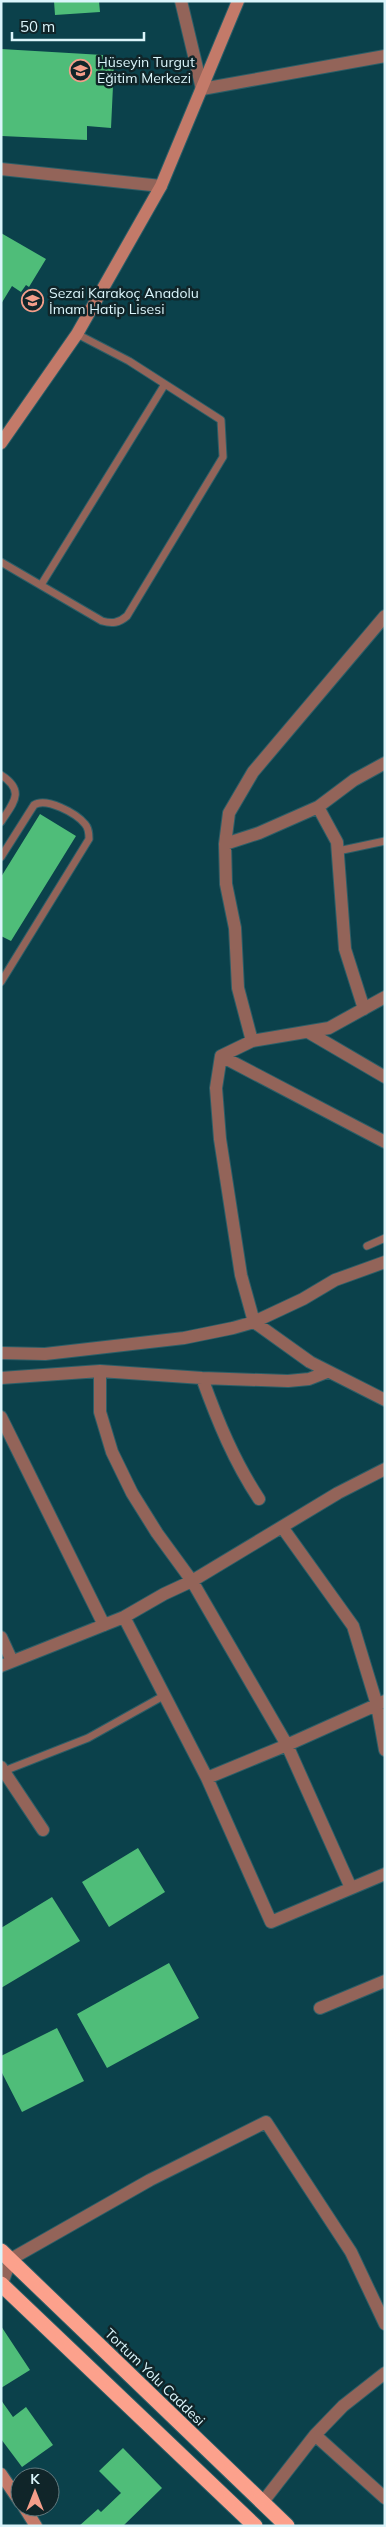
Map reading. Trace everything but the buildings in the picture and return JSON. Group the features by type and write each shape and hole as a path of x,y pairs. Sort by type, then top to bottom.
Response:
{"highway":[{"name":"Tortum Yolu Caddesi","path":"6,2255 287,2526"},
{"path":"2,2285 255,2526"}],"street":[{"path":"181,1 202,89"},
{"path":"1,442 77,334 161,186 238,1"},
{"path":"202,89 385,56"},
{"path":"1,169 161,186"},
{"path":"252,1041 238,988 236,928 226,884 224,844 229,813 253,772 384,619"},
{"path":"224,844 259,833 318,807 354,780 385,763"},
{"path":"318,807 337,842 345,949 364,1009"},
{"path":"221,1056 252,1041 329,1028 385,997"},
{"path":"308,1032 385,1077"},
{"path":"221,1056 385,1142"},
{"path":"221,1056 216,1088 220,1139 241,1274 254,1322 284,1345 327,1372 385,1400"},
{"path":"1,1353 45,1354 184,1338 254,1322 302,1299 335,1280 385,1262"},
{"path":"1,1378 100,1371 202,1378 288,1381 309,1379 327,1372"},
{"path":"100,1371 100,1412 112,1452 136,1501 156,1533 192,1581 287,1745 351,1888"},
{"path":"202,1378 222,1432 239,1470 259,1500"},
{"path":"1,1417 104,1625"},
{"path":"1,1637 7,1663 124,1617 164,1594 192,1581 338,1493 385,1469"},
{"path":"282,1527 353,1626 381,1703 385,1750"},
{"path":"124,1617 208,1778 271,1922 385,1874"},
{"path":"208,1778 381,1703"},
{"path":"3,1769 43,1830"},
{"path":"320,2008 385,1981"},
{"path":"2,2285 6,2255 266,2122 351,2252 385,2324"},
{"path":"262,2503 315,2434 343,2406 385,2373"},
{"path":"315,2434 385,2498"},
{"path":"1,2474 10,2487"}],"lane":[{"path":"1,562 102,621 116,623 127,616 223,457 221,420 129,361 77,334"},
{"path":"41,585 165,384"},
{"path":"1,775 11,781 16,796 1,822"},
{"path":"1,857 34,805 38,802 50,802 84,822 89,831 89,839 1,982"},
{"path":"338,851 385,841"},
{"path":"367,1246 385,1238"},
{"path":"3,1769 88,1738 165,1695"}],"place":[{"name":"Hüseyin Turgut Eğitim Merkezi","path":"81,70"},
{"name":"Sezai Karakoç Anadolu İmam Hatip Lisesi","path":"33,301"}]}
